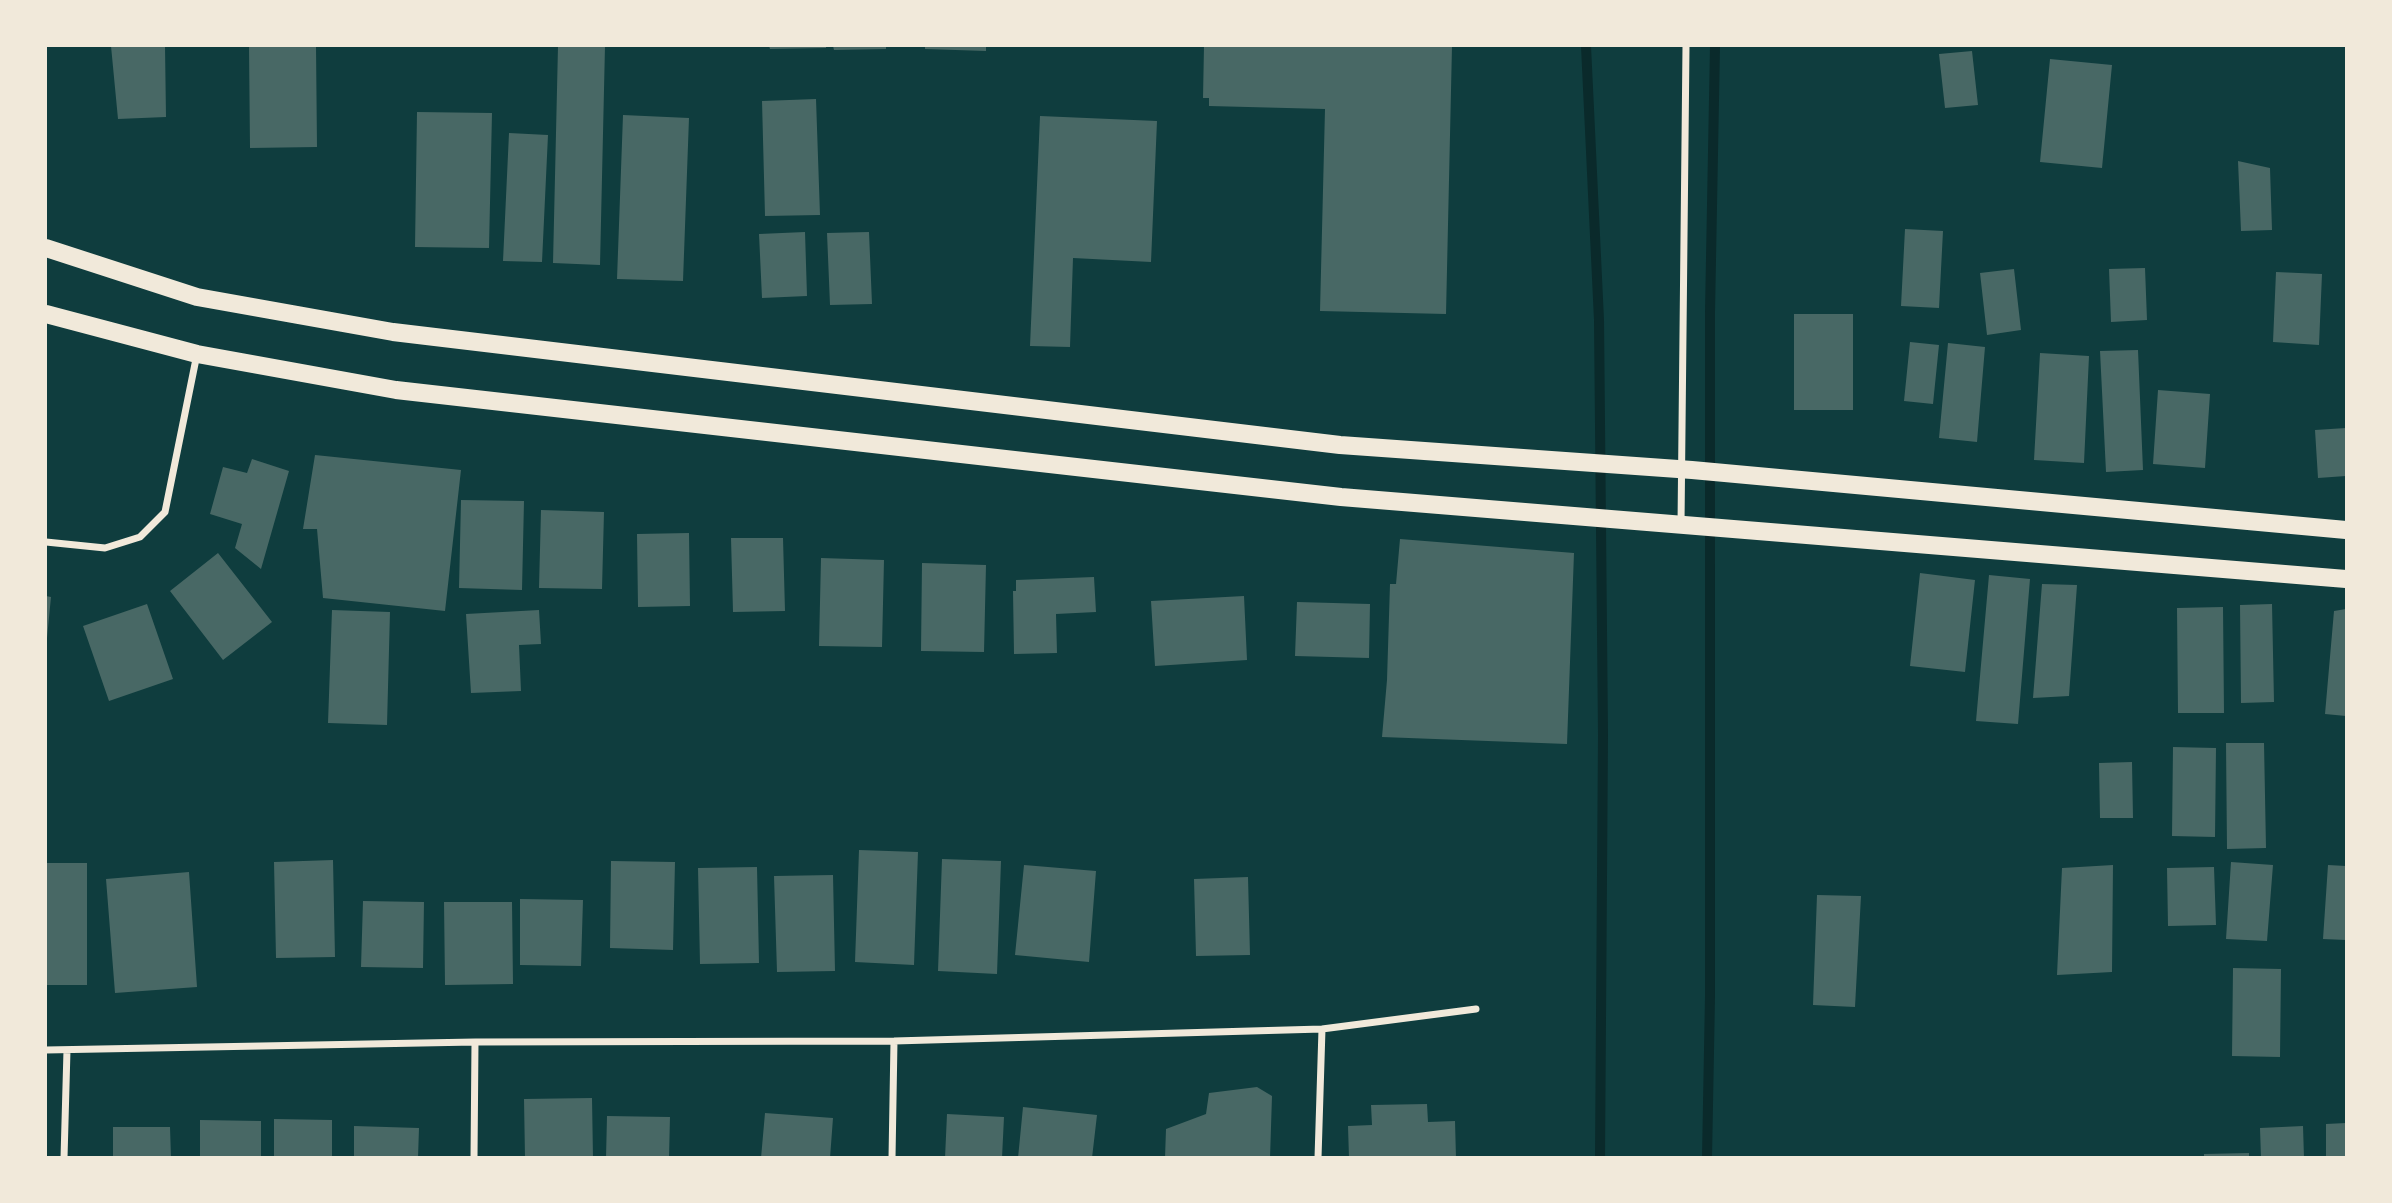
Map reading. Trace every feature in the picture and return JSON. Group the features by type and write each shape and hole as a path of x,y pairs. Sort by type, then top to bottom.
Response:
{"main road":[{"path":"46,248 197,297 393,332 1340,445 1687,470 2347,530"},
{"path":"46,314 197,354 396,390 1341,497 2347,579"}],"street":[{"path":"1686,46 1686,525"},
{"path":"46,542 105,548 141,537 164,512 197,354"},
{"path":"46,1050 475,1042 894,1041 1322,1029 1476,1009"},
{"path":"1318,1157 1322,1029"},
{"path":"892,1157 894,1041"},
{"path":"474,1157 475,1042"},
{"path":"64,1157 66,1050"}],"building":[{"path":"111,46 165,46 166,117 118,119"},
{"path":"249,46 316,46 317,147 250,148"},
{"path":"558,46 605,46 600,265 553,263"},
{"path":"769,46 826,46 826,48 770,49"},
{"path":"833,46 886,46 886,49 834,50"},
{"path":"925,46 986,46 986,51 925,49"},
{"path":"1204,46 1452,46 1446,314 1320,311 1325,109 1209,106 1209,98 1203,98"},
{"path":"1972,51 1978,105 1945,108 1939,54"},
{"path":"2050,59 2112,65 2102,168 2040,162"},
{"path":"816,99 820,215 765,216 762,101"},
{"path":"417,112 492,113 489,248 415,247"},
{"path":"623,115 689,118 683,281 617,279"},
{"path":"1040,116 1157,121 1151,262 1073,258 1070,347 1030,346"},
{"path":"509,133 548,135 542,262 503,261"},
{"path":"2238,161 2270,168 2272,230 2241,231"},
{"path":"1905,229 1943,231 1939,308 1901,306"},
{"path":"805,232 807,296 762,298 759,234"},
{"path":"869,232 872,304 830,305 827,233"},
{"path":"2145,268 2147,320 2111,322 2109,269"},
{"path":"2014,269 2021,330 1987,335 1980,273"},
{"path":"2276,272 2322,274 2319,345 2273,342"},
{"path":"1794,314 1853,314 1853,410 1794,410"},
{"path":"1910,342 1939,345 1933,404 1904,401"},
{"path":"1948,343 1985,347 1977,442 1939,438"},
{"path":"2138,350 2143,470 2106,472 2100,351"},
{"path":"2040,353 2089,356 2084,463 2034,460"},
{"path":"2158,390 2210,394 2205,468 2153,464"},
{"path":"2346,428 2346,476 2318,478 2315,430"},
{"path":"315,455 461,470 445,611 323,598 317,529 303,529"},
{"path":"252,459 289,471 261,569 235,548 242,524 210,514 223,467 247,473"},
{"path":"461,500 524,501 522,590 459,588"},
{"path":"541,510 604,512 602,589 539,588"},
{"path":"689,533 690,606 638,607 637,534"},
{"path":"731,538 783,538 785,611 733,612"},
{"path":"1400,539 1574,553 1567,744 1382,737 1390,584 1396,584"},
{"path":"218,553 272,622 223,660 170,591"},
{"path":"821,558 884,560 882,647 819,646"},
{"path":"922,563 986,565 984,652 921,651"},
{"path":"1920,573 1975,580 1965,672 1910,666"},
{"path":"1989,575 2030,579 2018,724 1976,721"},
{"path":"1094,577 1096,612 1056,614 1057,653 1014,654 1013,591 1016,591 1016,580"},
{"path":"2042,584 2077,585 2069,696 2033,698"},
{"path":"46,596 51,597 47,638 46,638"},
{"path":"1244,596 1247,660 1155,666 1151,601"},
{"path":"1297,602 1370,604 1369,658 1295,656"},
{"path":"147,604 173,679 109,701 83,626"},
{"path":"2272,604 2274,702 2241,703 2240,605"},
{"path":"2223,607 2224,713 2178,713 2177,608"},
{"path":"2346,609 2346,716 2325,714 2334,611"},
{"path":"332,610 390,612 387,725 328,723"},
{"path":"539,610 541,644 519,645 521,691 471,693 466,614"},
{"path":"2226,743 2264,743 2266,848 2227,849"},
{"path":"2173,747 2216,748 2215,837 2172,836"},
{"path":"2132,762 2133,818 2100,818 2099,763"},
{"path":"859,850 918,852 914,965 855,962"},
{"path":"942,859 1001,861 997,974 938,971"},
{"path":"333,860 335,957 276,958 274,862"},
{"path":"611,861 675,862 673,950 610,948"},
{"path":"2231,862 2273,865 2267,941 2226,939"},
{"path":"46,863 87,863 87,985 46,985"},
{"path":"1024,865 1096,871 1089,962 1015,955"},
{"path":"2113,865 2112,972 2057,975 2062,868"},
{"path":"2328,865 2346,866 2346,940 2323,939"},
{"path":"757,867 759,963 700,964 698,868"},
{"path":"2214,867 2216,925 2168,926 2167,868"},
{"path":"189,872 197,987 115,993 106,879"},
{"path":"833,875 835,971 777,972 774,876"},
{"path":"1248,877 1250,955 1196,956 1194,879"},
{"path":"1817,895 1861,896 1855,1007 1813,1005"},
{"path":"520,899 583,900 581,966 520,965"},
{"path":"363,901 424,902 423,968 361,967"},
{"path":"444,902 512,902 513,984 445,985"},
{"path":"2233,968 2281,969 2280,1057 2232,1056"},
{"path":"1257,1087 1272,1096 1270,1158 1165,1158 1166,1129 1206,1114 1209,1093"},
{"path":"592,1098 593,1158 525,1158 524,1099"},
{"path":"1427,1104 1428,1122 1455,1121 1456,1158 1349,1158 1348,1126 1372,1125 1371,1105"},
{"path":"1023,1107 1097,1115 1092,1158 1018,1158"},
{"path":"765,1113 833,1118 830,1158 761,1158"},
{"path":"947,1114 1004,1117 1002,1158 945,1158"},
{"path":"607,1116 670,1117 669,1158 606,1158"},
{"path":"274,1119 332,1120 332,1158 274,1158"},
{"path":"200,1120 261,1121 261,1158 200,1158"},
{"path":"2346,1123 2346,1158 2326,1158 2326,1124"},
{"path":"354,1126 419,1128 418,1158 354,1158"},
{"path":"2303,1126 2304,1158 2261,1158 2260,1128"},
{"path":"113,1127 170,1127 171,1158 113,1158"},
{"path":"2249,1153 2249,1158 2204,1158 2204,1154"}],"waterway":[{"path":"1586,46 1599,320 1603,735 1600,1158"},
{"path":"1707,1158 1710,997 1710,312 1715,46"}]}
